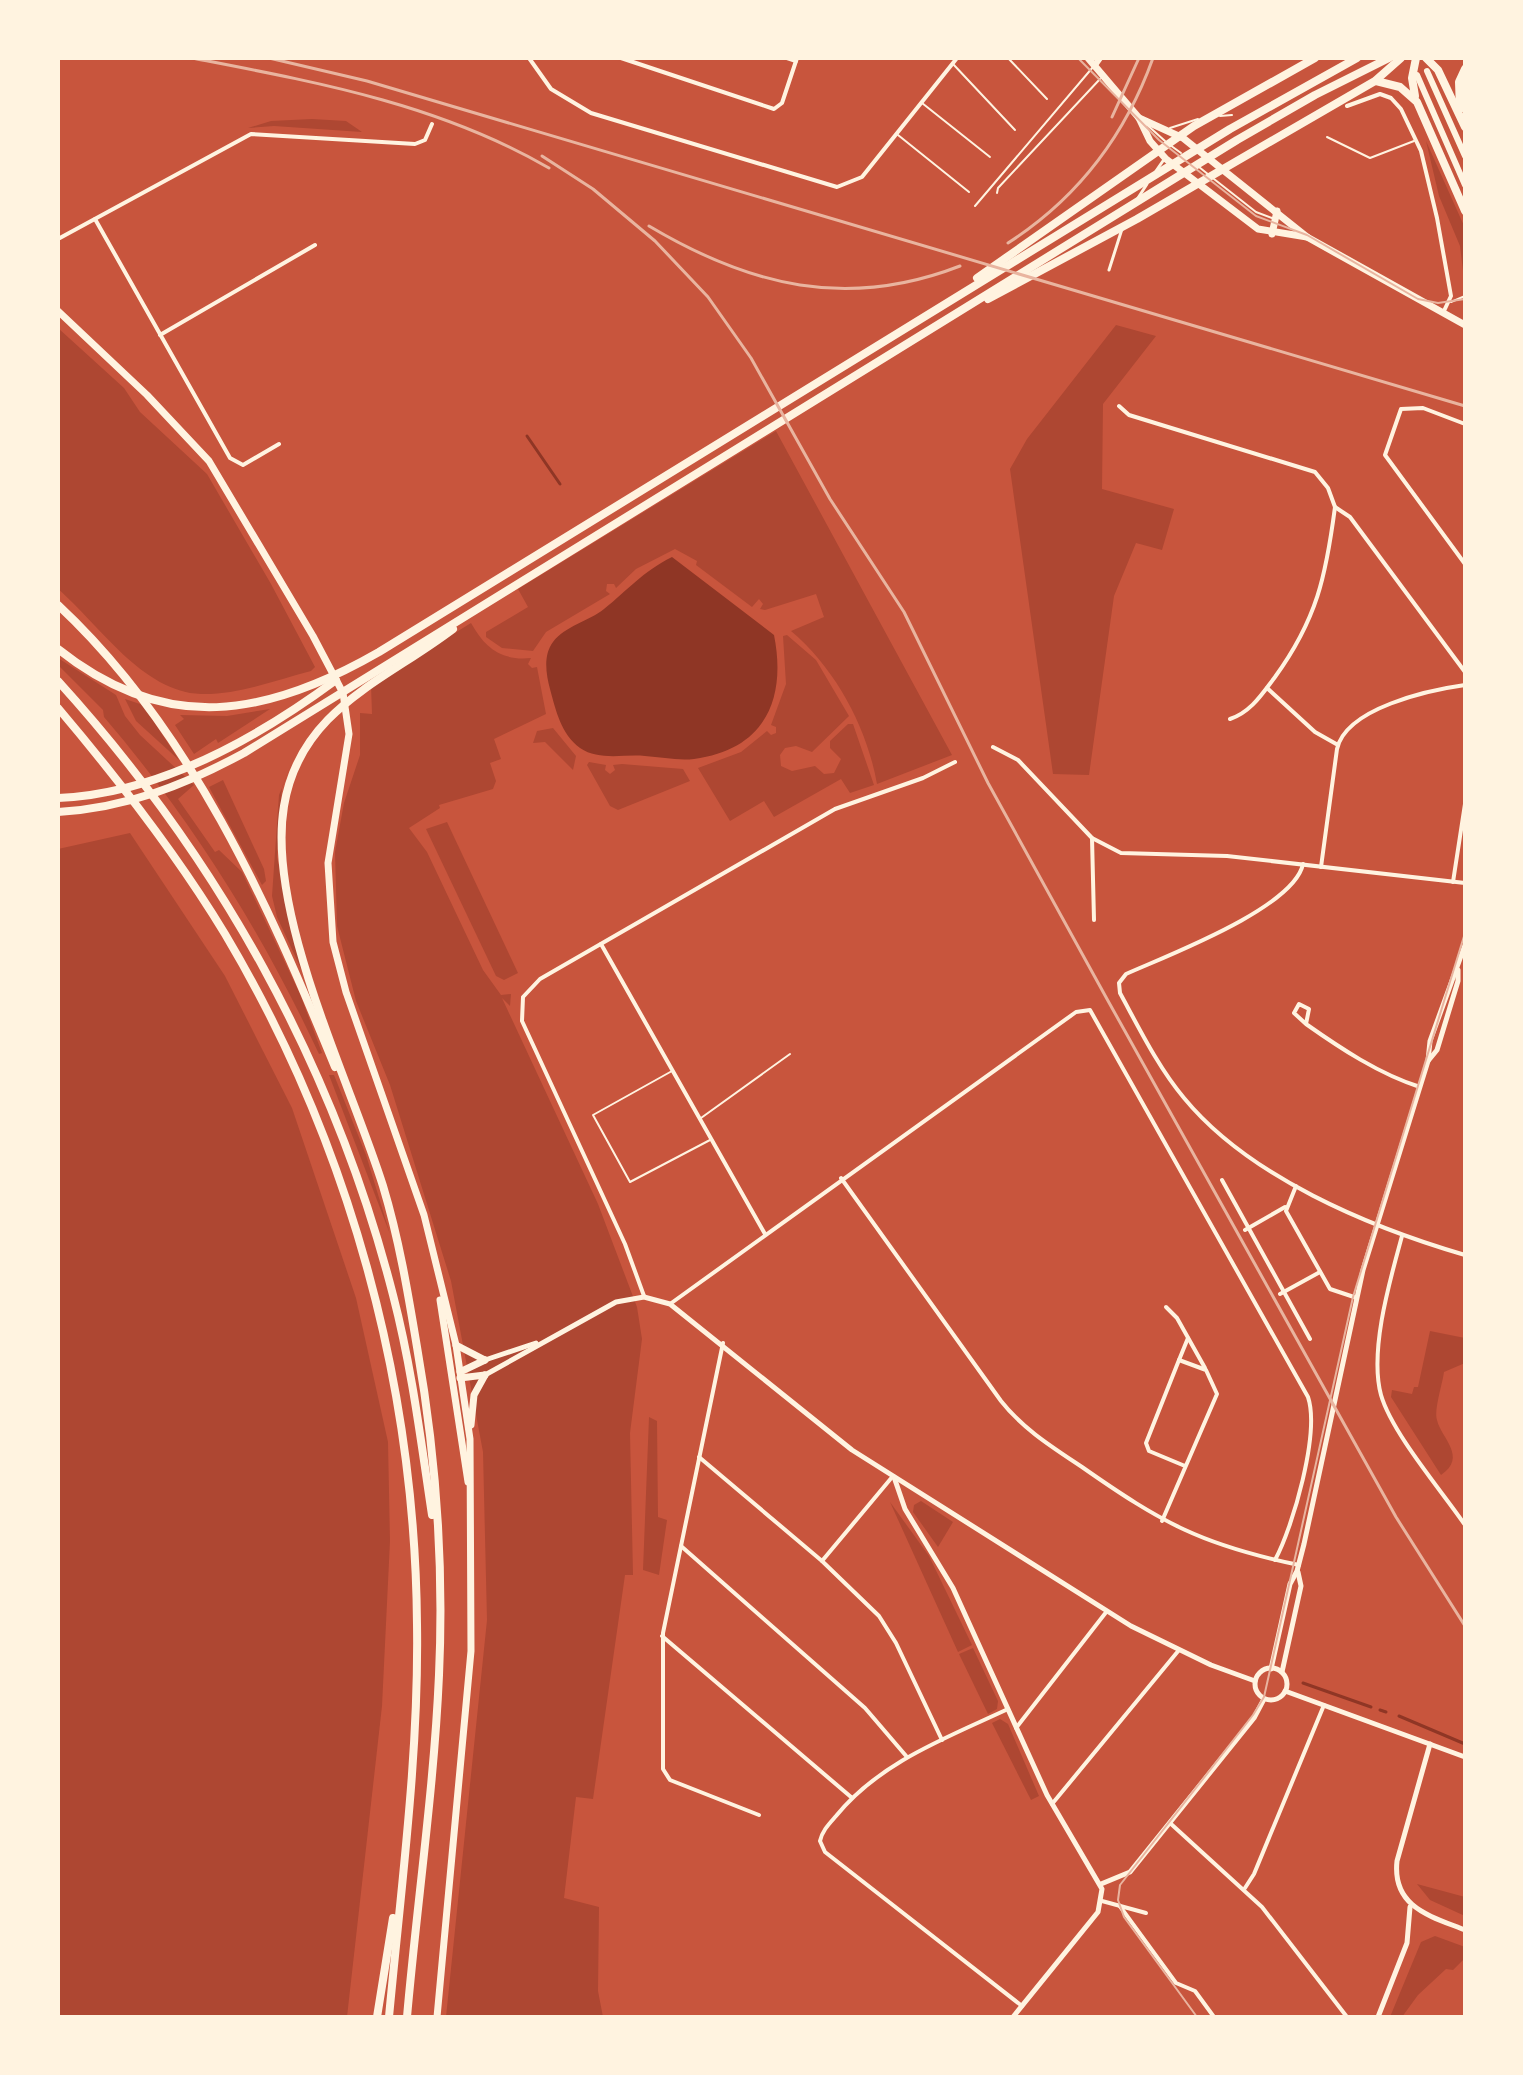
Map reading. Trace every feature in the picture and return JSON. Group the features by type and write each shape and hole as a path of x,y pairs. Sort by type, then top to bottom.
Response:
{"highway":[{"path":"58,798 93,796 148,783 212,756 311,691 1262,109 1357,58"},
{"path":"58,812 102,808 153,795 218,767 1279,114 1389,58"},
{"path":"926,331 1137,219 1375,81 1401,58"},
{"path":"1416,58 1412,78 1417,102 1465,211"},
{"path":"1426,58 1438,70 1464,124"},
{"path":"918,320 1178,136 1314,59"},
{"path":"1464,124 1458,91 1465,69"},
{"path":"1375,81 1400,87 1417,102"},
{"path":"58,605 130,683 197,783 281,944 359,1119"},
{"path":"407,2017 435,1737 440,1615 429,1421 408,1294 390,1212 304,955 289,898 281,844 284,806 293,771 326,718 360,689 442,637 479,609"},
{"path":"58,649 98,677 134,694 179,706 237,708 311,691"},
{"path":"58,681 130,765 197,857 267,971 314,1067 362,1191 393,1297 413,1390 438,1552"},
{"path":"58,708 175,857 257,991 328,1147 369,1276 399,1408 416,1583 416,1713 389,2017"},
{"path":"58,714 71,723"},
{"path":"377,2017 384,1957 399,1890"}],"main road":[{"path":"1088,58 1098,61 1103,75 1138,116 1150,141 1165,158 1243,219 1272,234 1307,237"},
{"path":"1427,71 1465,156"},
{"path":"1417,75 1465,185"},
{"path":"1138,116 1185,139 1307,237 1465,325"},
{"path":"1272,234 1276,215"},
{"path":"58,311 147,395 209,461 339,681 345,705 348,756 328,863 330,929 346,992 409,1165 456,1345 470,1439"},
{"path":"436,1272 471,1504"},
{"path":"456,1345 485,1360"},
{"path":"461,1375 485,1360"},
{"path":"437,2017 471,1651 470,1439 474,1395 485,1375 451,1377"}],"street":[{"path":"529,58 551,89 591,113 833,187 859,180 957,58"},
{"path":"621,58 773,109 782,103 796,60 787,58"},
{"path":"1347,106 1374,95 1391,98 1400,106 1415,140 1437,218 1451,302 1443,313"},
{"path":"58,239 251,134 415,144 425,140 432,124"},
{"path":"1109,270 1125,217 1165,158"},
{"path":"95,219 232,461 243,465 279,444"},
{"path":"160,335 315,245"},
{"path":"1119,406 1129,415 1312,470 1328,488 1335,507 1327,566 1315,610 1305,631 1250,708 1230,719"},
{"path":"1465,424 1423,408 1401,409 1385,455 1465,564"},
{"path":"1335,507 1350,517 1465,672"},
{"path":"1321,867 1338,745 1347,729 1386,705 1465,685"},
{"path":"1267,688 1315,732 1338,745"},
{"path":"993,747 1018,760 1092,838 1115,851 1136,856 1227,856 1465,883"},
{"path":"644,1297 625,1244 522,1021 520,1004 526,992 540,979 835,809 926,777 955,762"},
{"path":"1453,882 1465,804"},
{"path":"1092,838 1094,920"},
{"path":"1303,864 1301,873 1266,907 1126,974 1119,983 1120,993 1158,1060 1190,1106 1234,1145 1297,1185 1376,1226 1465,1255"},
{"path":"601,944 765,1234"},
{"path":"1271,1669 1290,1584 1298,1568 1334,1394 1376,1226 1428,1061 1430,1041 1450,978 1458,969 1465,945"},
{"path":"1458,969 1465,970"},
{"path":"1306,1024 1309,1009 1298,1004 1294,1013 1306,1024 1361,1059 1420,1087"},
{"path":"670,1304 841,1178 1076,1012 1085,1009 1095,1014 1308,1397 1312,1425 1290,1530 1275,1560"},
{"path":"841,1178 1010,1412 1046,1443 1162,1521 1213,1544 1298,1568"},
{"path":"1222,1180 1246,1229 1310,1339"},
{"path":"1246,1229 1286,1207 1297,1185"},
{"path":"1286,1207 1332,1290 1357,1298"},
{"path":"1402,1236 1377,1359 1379,1385 1389,1414 1465,1525"},
{"path":"1282,1293 1320,1272"},
{"path":"485,1375 616,1302 644,1297 670,1304 723,1343 824,1430 893,1476 1107,1611 1179,1650 1255,1681"},
{"path":"1162,1521 1217,1394 1188,1338 1166,1307"},
{"path":"485,1360 551,1337"},
{"path":"1185,1466 1149,1451 1146,1443 1188,1338"},
{"path":"723,1343 662,1636 665,1775 759,1815"},
{"path":"1179,1360 1206,1370"},
{"path":"699,1457 862,1597 885,1624 942,1740"},
{"path":"822,1561 893,1476"},
{"path":"893,1476 903,1505 948,1578 1052,1804 1101,1885 1102,1901 1095,1916 1013,2017"},
{"path":"680,1545 865,1708 907,1757"},
{"path":"1282,1672 1271,1669 1262,1671 1255,1681 1258,1693 1264,1699 1276,1699 1285,1691 1287,1683 1282,1672 1301,1586 1298,1568"},
{"path":"1016,1728 1107,1611"},
{"path":"662,1636 851,1797"},
{"path":"1052,1804 1179,1650"},
{"path":"1285,1691 1465,1757"},
{"path":"1101,1885 1130,1872 1254,1718 1264,1699"},
{"path":"1245,1888 1254,1874 1324,1705"},
{"path":"1008,1709 907,1757 851,1797 822,1832 820,1841 823,1850 1022,2006"},
{"path":"1378,2017 1407,1943 1410,1906 1399,1884 1397,1861 1430,1744"},
{"path":"1170,1823 1245,1888 1284,1933 1347,2017"},
{"path":"1102,1901 1146,1913"},
{"path":"1119,1905 1176,1983 1195,1991 1214,2017"},
{"path":"1410,1906 1465,1930"}],"lane":[{"path":"1008,58 1047,99"},
{"path":"975,206 1098,61"},
{"path":"952,64 1015,130"},
{"path":"997,193 998,188 1103,75"},
{"path":"922,103 990,157"},
{"path":"1161,137 1177,123 1232,115"},
{"path":"1138,116 1256,212 1276,215"},
{"path":"897,135 969,192"},
{"path":"1327,137 1370,158 1415,140"},
{"path":"1451,302 1465,296"},
{"path":"700,1118 790,1054"},
{"path":"673,1070 593,1115 630,1182 711,1139"}],"shaded area":[{"path":"271,121 346,121 362,132 274,126 248,128"},
{"path":"1426,141 1465,228 1465,287 1460,246 1439,196"},
{"path":"1116,325 1156,336 1103,404 1102,489 1174,509 1162,550 1136,543 1114,596 1089,775 1053,774 1010,469 1027,439"},
{"path":"58,328 124,388 140,412 207,474 315,667 311,671 229,692 201,694 180,690 160,682 141,669 58,589"},
{"path":"776,431 952,755 877,784 866,741 847,700 822,662 791,631 824,617 816,594 765,610 760,609 763,604 759,599 752,607 696,565 697,561 675,549 636,569 616,588 614,584 607,584 606,591 610,594 546,632 533,651 502,648 486,637 486,632 528,607 518,589"},
{"path":"672,557 774,635 777,681 773,700 754,733 718,754 682,760 603,756 587,752 568,736 557,714 547,671 550,647 558,636 598,613 644,575"},
{"path":"471,623 495,651 511,657 531,658 528,664 532,668 537,667 546,714 494,739 501,759 490,763 496,781 493,789 439,805 440,808 409,828 427,852 483,970 501,995 511,994 510,1006 502,998 598,1204 637,1307 642,1339 630,1433 633,1575 625,1575 593,1799 576,1797 564,1898 599,1907 598,1991 603,2017 446,2017 487,1620 483,1452 451,1281 390,1085 356,1001 337,926 335,852 344,803 360,755 360,713 372,714 371,685"},
{"path":"787,635 816,660 849,716 812,752 796,746 785,748 780,755 781,766 792,771 815,766 824,774 834,773 841,759 830,748 830,741 848,724 853,724 874,785 850,793 841,779 774,817 764,801 730,821 698,768 741,752 767,731 771,735 776,733 776,727 771,725 786,684 783,636"},
{"path":"58,658 116,695 125,716 140,735 194,785 178,799 215,852 219,850 242,872 300,994 322,1053 319,1054 249,921 196,837 104,717 103,710 58,665"},
{"path":"125,699 143,705 179,760 136,721"},
{"path":"270,709 218,743 216,739 194,754 175,725 184,719 180,715 227,716"},
{"path":"553,728 576,756 573,770 545,742 533,743 537,731"},
{"path":"589,762 606,765 605,770 610,774 615,770 613,765 622,764 683,769 690,781 618,810 610,806 587,765"},
{"path":"223,780 264,869 266,881 262,885 209,787"},
{"path":"282,788 277,857 302,971 277,917 272,896"},
{"path":"447,822 518,973 504,980 496,976 426,829"},
{"path":"130,833 225,976 292,1108 356,1298 388,1442 390,1541 382,1706 347,2017 58,2017 58,849"},
{"path":"329,1075 334,1075 366,1155 390,1234"},
{"path":"1430,1331 1465,1338 1465,1363 1444,1372 1437,1404 1439,1427 1453,1454 1449,1468 1441,1475 1391,1397 1392,1390 1412,1394 1414,1387 1418,1387"},
{"path":"649,1417 657,1421 658,1517 667,1520 659,1575 643,1570"},
{"path":"921,1501 953,1522 938,1547 913,1512 914,1505"},
{"path":"890,1502 929,1556 972,1645 958,1652"},
{"path":"973,1648 998,1701 997,1709 988,1714 959,1654"},
{"path":"1000,1719 1008,1724 1039,1796 1031,1800 992,1723"},
{"path":"1417,1884 1465,1897 1465,1916 1430,1900"},
{"path":"1435,1936 1465,1947 1465,1958 1453,1970 1446,1969 1418,1995 1402,2017 1390,2017 1421,1942"}],"waterway":[{"path":"527,436 560,484"},
{"path":"1303,1683 1371,1707"},
{"path":"1380,1710 1386,1712"},
{"path":"1399,1716 1465,1744"}],"tram line":[{"path":"1078,58 1159,140 1256,216 1307,235 1418,299 1438,303 1465,299"},
{"path":"1197,2017 1124,1917 1118,1900 1120,1885 1264,1697 1353,1297 1465,933"}],"railway":[{"path":"192,58 330,86 420,111 464,127 549,168"},
{"path":"269,58 367,81 1465,406"},
{"path":"1112,117 1139,58"},
{"path":"1008,243 1056,206 1096,163 1128,113 1153,58"},
{"path":"542,156 593,189 655,241 708,297 751,358 830,499 904,612 988,783 1107,999 1396,1517 1465,1626"},
{"path":"649,226 724,264 762,277 800,285 878,287 960,266"}]}
